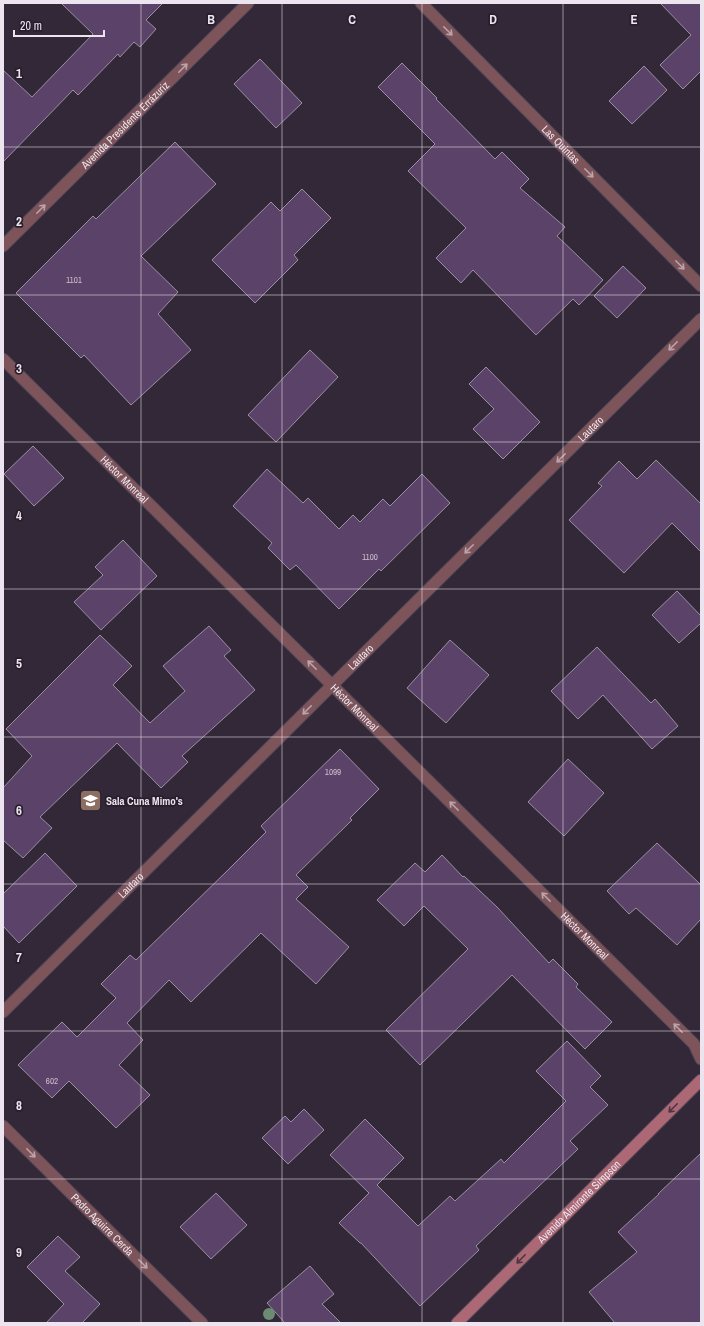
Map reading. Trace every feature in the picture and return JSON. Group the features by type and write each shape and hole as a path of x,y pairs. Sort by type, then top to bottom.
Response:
{"main road":[{"name":"Avenida Almirante Simpson","path":"457,1323 701,1080"}],"street":[{"name":"Avenida Presidente Errázuriz","path":"3,246 248,3"},
{"name":"Las Quintas","path":"421,3 701,286"},
{"name":"Lautaro","path":"3,1012 701,319"},
{"name":"Héctor Monreal","path":"3,359 694,1044 701,1059"},
{"name":"Pedro Aguirre Cerda","path":"3,1126 202,1323"}],"building":[{"path":"61,3 163,3 146,20 156,29 140,47 134,42 120,57 118,54 78,95 73,90 3,162 3,70 32,97 93,34"},
{"path":"660,3 701,3 701,71 683,89 660,65 691,35"},
{"path":"260,59 302,103 276,128 234,84"},
{"path":"402,63 495,159 502,152 529,179 520,188 565,227 557,236 603,280 579,305 573,299 536,335 473,270 461,283 436,258 466,228 408,171 435,144 378,87"},
{"path":"644,66 667,90 632,124 609,101"},
{"path":"175,142 216,184 141,256 178,292 158,314 191,350 131,405 84,355 81,358 16,293 93,216 96,219"},
{"path":"302,189 331,218 294,255 298,260 255,303 212,260 271,202 280,211"},
{"path":"623,266 646,288 617,318 594,296"},
{"path":"310,350 338,377 276,442 248,415"},
{"path":"486,367 540,422 503,459 473,429 494,409 469,384"},
{"path":"33,446 64,478 34,506 4,474"},
{"path":"656,460 701,504 701,552 672,523 624,573 569,520 602,486 598,483 619,461 637,479"},
{"path":"267,469 303,503 308,498 339,529 353,515 360,522 383,499 390,506 422,474 450,503 381,571 379,569 339,609 296,565 290,570 268,548 272,543 233,506"},
{"path":"123,540 157,576 101,630 74,602 103,575 95,567"},
{"path":"677,591 701,616 701,623 679,643 652,615"},
{"path":"209,626 231,650 224,656 255,690 182,756 188,762 161,788 117,743 40,817 52,828 23,858 3,840 3,788 32,756 6,729 100,635 132,666 113,685 150,723 185,691 163,666"},
{"path":"450,640 489,675 446,723 407,688"},
{"path":"597,647 651,703 655,699 678,726 652,749 603,695 578,719 551,691"},
{"path":"340,749 379,789 350,818 352,820 296,875 308,887 296,899 349,947 316,984 261,933 191,1002 169,980 127,1023 143,1040 119,1065 150,1095 116,1128 69,1081 52,1098 18,1065 62,1022 77,1037 116,998 101,984 130,955 136,960 228,870 266,832 261,826"},
{"path":"568,759 604,793 564,836 528,802"},
{"path":"657,843 701,885 701,919 677,945 636,908 629,914 607,891"},
{"path":"45,853 77,886 19,943 3,926 3,894"},
{"path":"442,855 463,877 464,876 497,907 549,963 553,959 578,984 576,987 612,1022 585,1049 512,975 420,1065 386,1030 468,949 424,906 404,926 377,900 415,863 425,872"},
{"path":"567,1041 601,1076 590,1087 608,1105 570,1141 578,1149 476,1246 479,1250 420,1306 361,1243 339,1223 369,1193 330,1155 365,1119 404,1158 377,1185 418,1226 450,1196 455,1201 501,1159 504,1163 566,1101 536,1071"},
{"path":"304,1109 324,1130 288,1164 262,1138 285,1116 291,1122"},
{"path":"701,1153 701,1323 615,1323 589,1292 637,1252 618,1232"},
{"path":"216,1193 247,1225 211,1259 180,1227"},
{"path":"58,1236 80,1257 65,1271 100,1304 82,1323 46,1323 64,1304 27,1267"},
{"path":"310,1266 334,1294 322,1304 341,1323 285,1323 267,1303"}],"place":[{"name":"Sala Cuna Mimo's","path":"90,801"}]}
